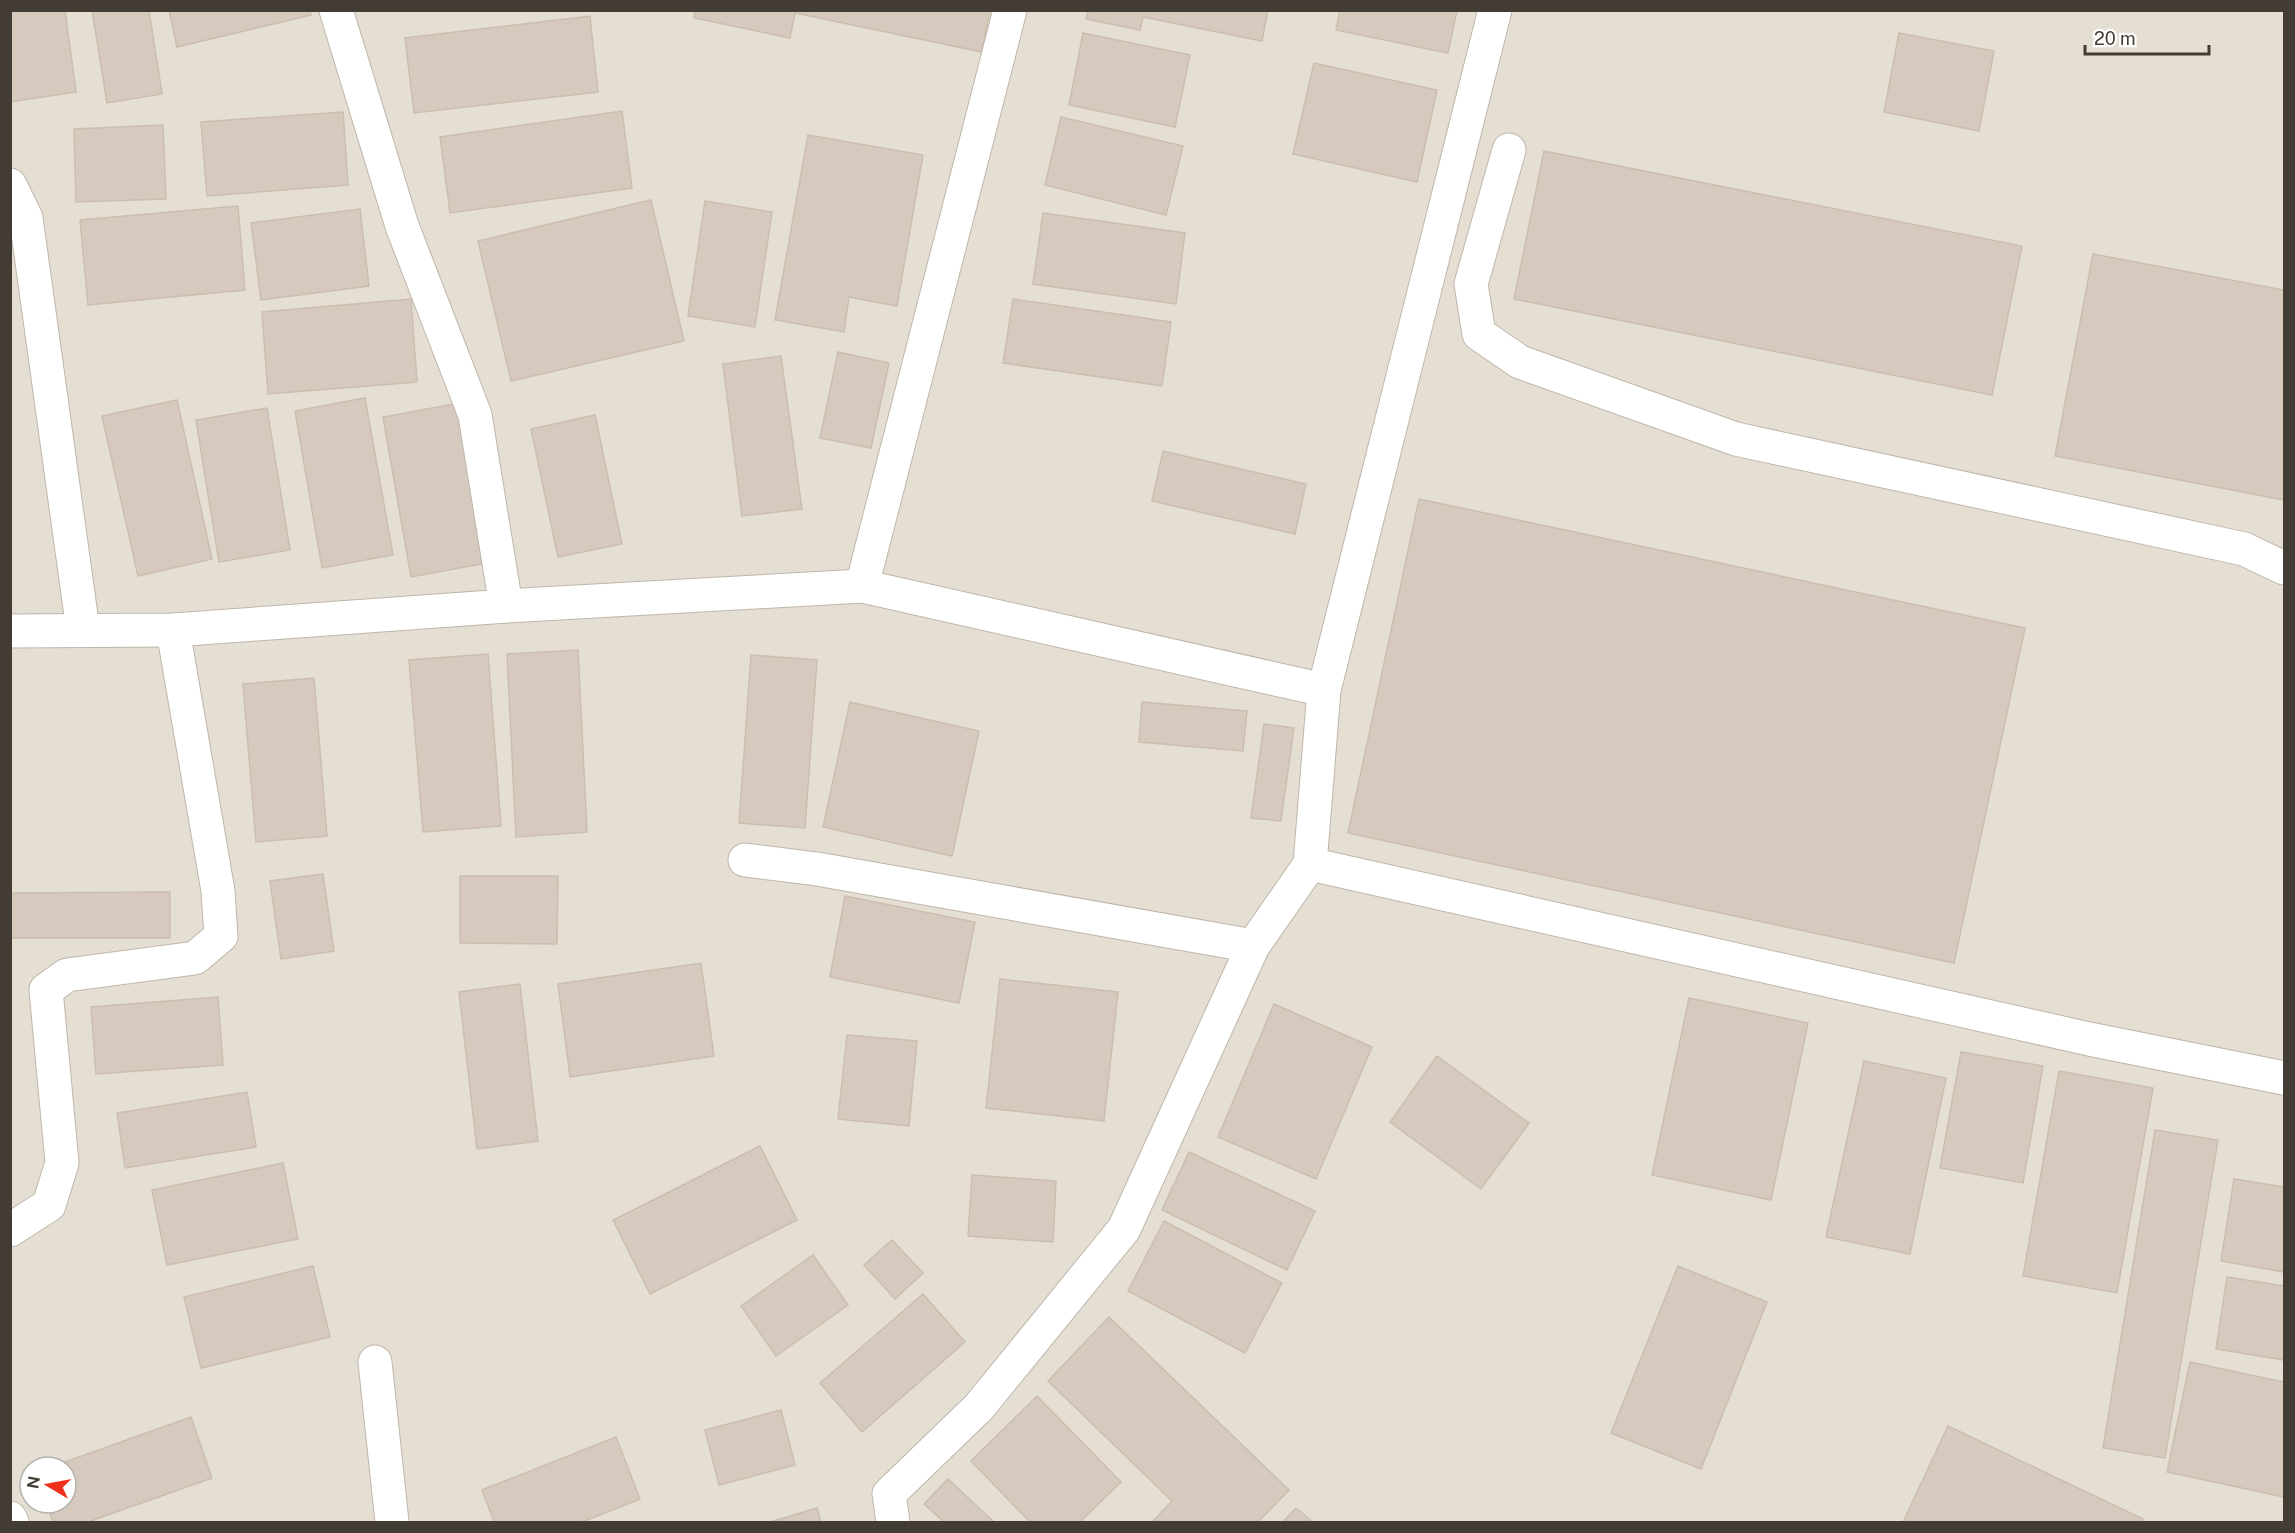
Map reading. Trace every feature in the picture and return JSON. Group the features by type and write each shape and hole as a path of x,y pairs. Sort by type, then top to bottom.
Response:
{"street":[{"path":"336,10 402,226 475,415 506,606"},
{"path":"862,586 1010,10"},
{"path":"893,1522 889,1494 979,1407 1124,1229 1253,946 1310,864 1324,690 1495,10"},
{"path":"1509,150 1471,284 1479,334 1520,362 1736,440 2244,549 2284,568"},
{"path":"10,184 26,218 83,630"},
{"path":"10,631 173,630 506,606 862,586 1324,690"},
{"path":"10,1230 49,1205 62,1163 46,990 67,975 195,958 221,936 218,891 173,630"},
{"path":"744,860 817,869 1253,946"},
{"path":"1310,864 2066,1034 2284,1078"},
{"path":"375,1362 392,1522"},
{"path":"10,1518 12,1522"}],"shaded area":[{"path":"10,11 2284,11 2284,1522 11,1522"}],"building":[{"path":"10,10 65,10 76,92 10,102"},
{"path":"92,10 149,10 162,94 107,103"},
{"path":"169,10 310,10 311,15 177,47"},
{"path":"695,10 990,10 982,52 795,13 790,38 694,18"},
{"path":"1088,10 1268,10 1262,41 1143,17 1140,30 1086,19"},
{"path":"1340,10 1457,10 1448,53 1336,30"},
{"path":"590,16 598,92 414,113 405,38"},
{"path":"1083,33 1190,55 1175,127 1069,105"},
{"path":"1899,33 1994,51 1979,131 1884,112"},
{"path":"1314,63 1437,90 1417,182 1293,154"},
{"path":"622,111 632,188 450,213 440,137"},
{"path":"343,112 348,185 207,196 201,122"},
{"path":"1061,117 1183,146 1166,215 1045,185"},
{"path":"163,125 166,199 76,202 74,129"},
{"path":"808,135 923,155 897,306 849,297 844,332 775,320"},
{"path":"1544,151 2022,246 1992,395 1514,299"},
{"path":"651,200 684,341 511,381 478,241"},
{"path":"705,201 772,212 755,327 688,316"},
{"path":"238,206 245,290 88,305 80,220"},
{"path":"360,209 369,286 261,300 251,223"},
{"path":"1043,213 1185,233 1176,304 1033,284"},
{"path":"2093,254 2284,290 2284,500 2055,456"},
{"path":"411,299 417,382 268,394 262,312"},
{"path":"1013,299 1171,322 1162,386 1003,363"},
{"path":"838,352 889,363 871,448 820,438"},
{"path":"781,356 802,509 742,516 723,364"},
{"path":"365,398 393,555 322,568 295,411"},
{"path":"177,400 212,559 138,576 102,416"},
{"path":"464,402 493,562 411,577 383,417"},
{"path":"267,408 290,550 219,562 196,420"},
{"path":"595,415 622,544 558,557 531,429"},
{"path":"1163,451 1306,484 1295,534 1152,501"},
{"path":"1419,499 2025,628 1954,963 1348,833"},
{"path":"578,650 587,832 516,837 507,654"},
{"path":"488,654 501,826 423,832 409,660"},
{"path":"751,655 817,660 805,828 739,823"},
{"path":"314,678 327,836 256,842 243,684"},
{"path":"850,702 979,731 952,856 823,827"},
{"path":"1142,702 1247,711 1243,751 1139,742"},
{"path":"1264,724 1294,728 1281,821 1251,818"},
{"path":"323,874 334,951 281,959 270,881"},
{"path":"460,876 558,876 557,944 460,943"},
{"path":"170,892 170,938 10,938 10,893"},
{"path":"845,896 975,922 959,1003 830,977"},
{"path":"701,963 714,1056 570,1077 558,984"},
{"path":"1000,979 1118,992 1104,1121 986,1108"},
{"path":"520,984 538,1141 477,1149 459,992"},
{"path":"218,997 223,1065 96,1074 91,1007"},
{"path":"1689,998 1808,1023 1771,1200 1652,1175"},
{"path":"1274,1004 1372,1047 1316,1179 1218,1137"},
{"path":"847,1035 917,1041 909,1126 838,1119"},
{"path":"1961,1052 2043,1066 2023,1183 1940,1168"},
{"path":"1437,1056 1529,1123 1481,1189 1390,1122"},
{"path":"1864,1061 1946,1078 1910,1254 1826,1237"},
{"path":"2059,1071 2153,1088 2117,1293 2023,1276"},
{"path":"247,1092 256,1147 125,1168 117,1113"},
{"path":"2155,1130 2218,1140 2165,1458 2103,1448"},
{"path":"760,1146 797,1220 650,1294 613,1220"},
{"path":"1189,1152 1315,1211 1287,1270 1162,1210"},
{"path":"283,1163 298,1239 167,1265 152,1190"},
{"path":"972,1175 1056,1181 1053,1242 968,1236"},
{"path":"2234,1179 2284,1187 2284,1272 2221,1261"},
{"path":"1164,1221 1282,1283 1245,1353 1128,1291"},
{"path":"892,1240 923,1273 895,1299 864,1265"},
{"path":"813,1255 848,1305 776,1356 741,1306"},
{"path":"313,1266 330,1337 201,1368 184,1297"},
{"path":"1678,1266 1767,1302 1701,1469 1611,1433"},
{"path":"2227,1277 2284,1286 2284,1360 2216,1349"},
{"path":"923,1294 965,1342 862,1432 820,1383"},
{"path":"1109,1317 1289,1490 1258,1522 1152,1522 1172,1501 1048,1381"},
{"path":"2190,1362 2284,1382 2284,1497 2167,1472"},
{"path":"1037,1396 1121,1482 1080,1522 1030,1522 971,1461"},
{"path":"781,1410 795,1465 719,1485 705,1430"},
{"path":"191,1417 212,1478 88,1522 53,1522 51,1515 78,1515 78,1457"},
{"path":"1948,1426 2143,1519 2141,1522 1903,1522"},
{"path":"616,1437 640,1499 582,1522 494,1522 482,1490"},
{"path":"948,1479 994,1522 944,1522 924,1504"},
{"path":"817,1508 821,1522 770,1522"},
{"path":"1296,1508 1313,1522 1283,1522"}]}
